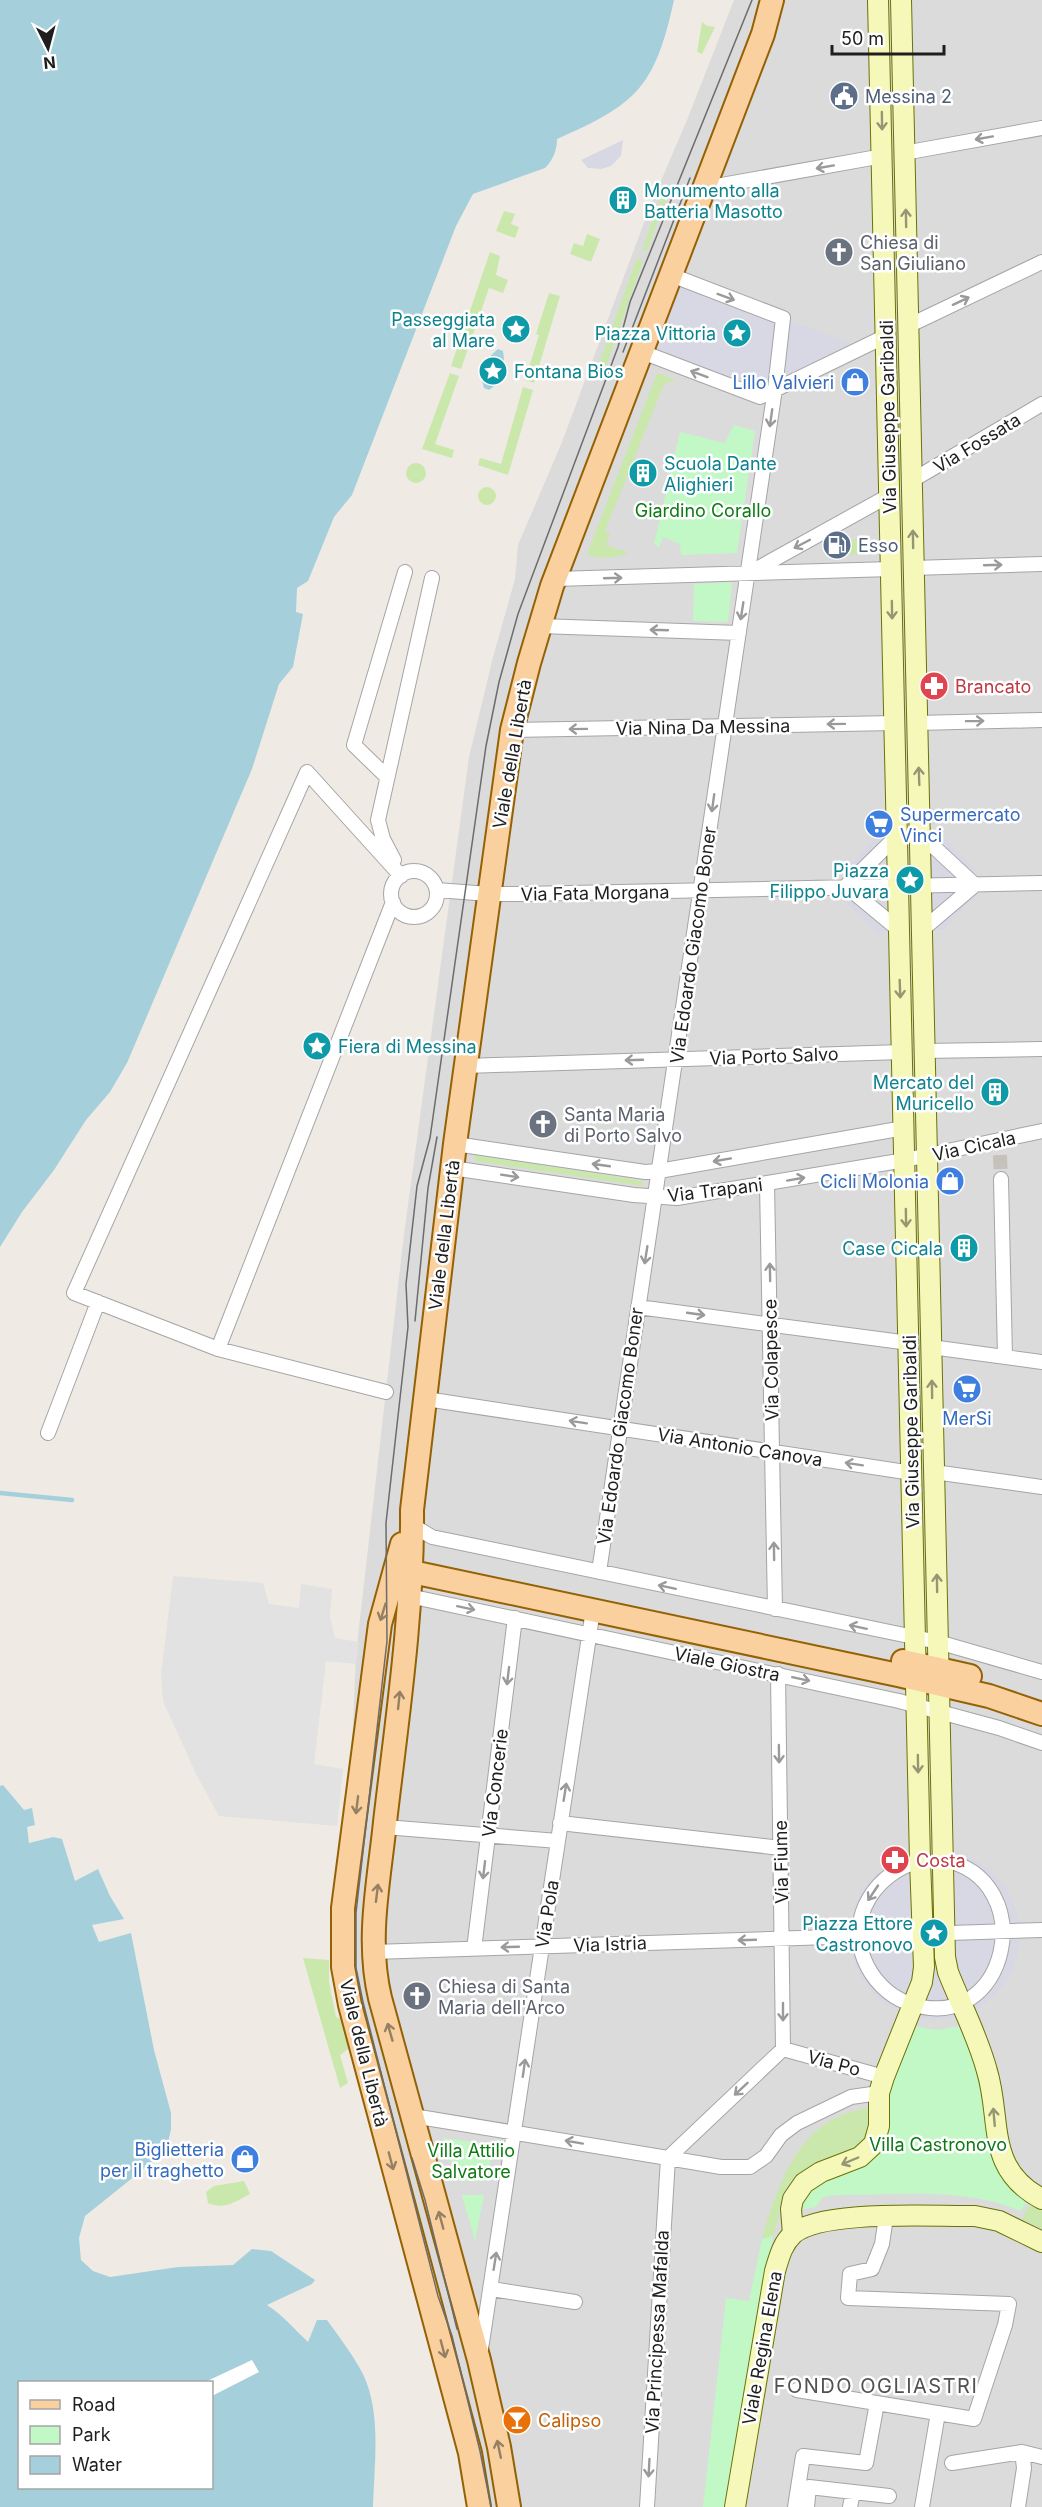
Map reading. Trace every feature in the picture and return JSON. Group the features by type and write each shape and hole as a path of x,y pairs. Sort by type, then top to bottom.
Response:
{"main road":[{"path":"763,34 772,0"},
{"path":"763,34 780,0"},
{"name":"Via Giuseppe Garibaldi","path":"878,0 923,1934 923,1974 912,2011 882,2085"},
{"name":"Via Giuseppe Garibaldi","path":"901,0 945,1933 948,1972 988,2074 995,2128 1002,2155 1025,2188 1042,2199"},
{"name":"Viale della Libertà","path":"509,2507 499,2447 479,2360 378,1990 373,1952 374,1914 409,1596 410,1546 455,1144 512,730 555,579 763,34"},
{"path":"904,1128 927,1155"},
{"name":"Viale della Libertà","path":"410,1546 380,1624 344,1908 343,1967 350,2005 470,2453 479,2507"},
{"name":"Viale Giostra","path":"410,1546 593,1610 916,1671"},
{"name":"Viale Giostra","path":"410,1546 1042,1700"},
{"name":"Viale Giostra","path":"938,1676 1042,1714"},
{"path":"882,2085 879,2126 874,2144 860,2157 821,2172 804,2183 793,2199 791,2209 793,2234 828,2219 989,2218 1042,2242"},
{"name":"Viale Regina Elena","path":"735,2507 775,2271 785,2242 793,2234"}],"street":[{"path":"904,153 1042,128"},
{"path":"705,188 883,156"},
{"path":"908,326 1042,262"},
{"name":"Via Edoardo Giacomo Boner","path":"599,1572 677,1058 775,389 783,318 671,275"},
{"path":"642,352 760,397 886,336"},
{"name":"Via Fossata","path":"911,482 1042,404"},
{"path":"748,573 890,495"},
{"path":"913,568 1042,564"},
{"path":"555,579 892,568"},
{"path":"387,777 354,745 405,572"},
{"path":"401,876 383,839 378,819 432,578"},
{"path":"540,626 739,633"},
{"path":"917,723 1042,720"},
{"name":"Via Nina Da Messina","path":"512,730 895,723"},
{"path":"386,1392 218,1349 74,1293 307,772 401,876"},
{"path":"898,835 846,886 899,930"},
{"path":"921,835 975,885"},
{"path":"218,1349 393,902 392,887 401,876 408,872 423,873 429,877 436,890 435,905 430,911 417,917 402,914 393,902"},
{"path":"922,930 975,885 1042,883"},
{"name":"Via Fata Morgana","path":"436,890 489,894 975,885"},
{"path":"924,1051 1042,1049"},
{"name":"Via Porto Salvo","path":"466,1066 902,1052"},
{"name":"Via Trapani","path":"455,1144 634,1170 659,1171 904,1128"},
{"name":"Via Cicala","path":"905,1160 1042,1131"},
{"path":"1000,1140 1000,1155"},
{"name":"Via Trapani","path":"452,1168 655,1197 677,1198 905,1160"},
{"path":"1001,1179 1005,1357"},
{"name":"Via Colapesce","path":"767,1184 775,1609"},
{"path":"48,1433 98,1302"},
{"path":"638,1307 909,1343"},
{"path":"931,1347 1042,1362"},
{"name":"Via Antonio Canova","path":"426,1399 912,1473"},
{"path":"934,1472 1042,1487"},
{"path":"410,1546 599,1572 938,1642 1042,1672"},
{"name":"Viale Giostra","path":"409,1596 778,1674 917,1706 1042,1743"},
{"name":"Via Pola","path":"479,2360 593,1610"},
{"name":"Via Concerie","path":"474,1949 515,1618"},
{"name":"Via Fiume","path":"778,1674 783,2049"},
{"path":"560,1823 781,1848"},
{"path":"385,1827 558,1841"},
{"path":"920,1861 894,1871 875,1888 854,1936 876,1979 912,2011 945,2007 962,2009 992,1980 1005,1957 1015,1931 1004,1905 990,1883 969,1867 943,1860"},
{"name":"Via Istria","path":"373,1952 1042,1930"},
{"path":"668,2158 783,2049"},
{"name":"Via Po","path":"783,2049 882,2085"},
{"path":"413,2115 721,2168 750,2167 766,2156 781,2135 797,2123 850,2097 882,2085"},
{"name":"Via Principessa Mafalda","path":"647,2507 668,2158"},
{"path":"797,2390 974,2419 1005,2325 1009,2304 848,2298 850,2274 872,2269 882,2244 886,2217"},
{"path":"491,2289 575,2302"},
{"path":"795,2507 803,2456 867,2463 876,2403"},
{"path":"922,2507 938,2413"},
{"path":"1018,2507 1024,2468 1022,2452"},
{"path":"952,2463 1022,2452 1042,2457"},
{"path":"807,2507 809,2487 888,2496"},
{"path":"850,2507 853,2492"}],"shaded area":[{"path":"734,0 1042,0 1042,2507 473,2507 396,2221 354,2037 351,1772 356,1653 404,1234 469,757 515,579 518,545 562,442 651,204"},
{"path":"623,140 621,156 611,166 601,169 588,168 581,160"},
{"name":"Piazza Vittoria","path":"671,275 700,288 862,347 760,397 642,352"},
{"name":"Piazza Filippo Juvara","path":"898,835 943,835 975,868 975,896 943,930 899,930 877,933 843,900 846,886 843,874 874,839"},
{"path":"173,1576 263,1583 269,1604 299,1608 301,1584 332,1589 330,1617 335,1638 359,1642 356,1664 326,1661 314,1764 343,1769 337,1826 219,1816 197,1776 163,1701 161,1674"},
{"name":"Piazza Ettore Castronovo","path":"935,1850 952,1851 968,1856 995,1875 1014,1902 1019,1918 1019,1952 1014,1968 995,1995 968,2014 952,2019 935,2020 918,2019 902,2014 875,1995 856,1968 851,1952 850,1935 851,1918 856,1902 875,1875 902,1856 918,1851"}],"green space":[{"path":"702,22 707,26 715,27 702,54 697,52"},
{"path":"662,194 667,196 647,251 642,250"},
{"path":"504,211 515,214 511,224 519,227 515,238 496,231"},
{"path":"587,234 600,239 591,262 570,254 574,243 583,246"},
{"path":"490,252 500,256 496,275 508,280 503,293 489,288 461,369 451,366"},
{"path":"637,258 643,261 605,369 598,367"},
{"path":"549,293 560,296 534,383 525,380"},
{"path":"450,373 459,376 435,444 454,450 452,458 422,449"},
{"path":"657,373 676,380 664,384 605,531 610,533 606,545 629,553 608,558 591,556 587,554"},
{"path":"523,387 533,390 508,475 478,465 480,458 501,464"},
{"name":"Giardino Corallo","path":"734,425 755,431 737,553 681,555 680,544 663,537 659,547 654,544 680,432 725,443"},
{"path":"416,463 423,466 426,473 423,480 416,483 409,480 406,473 409,466"},
{"path":"487,487 493,490 496,496 493,502 487,505 481,502 478,496 481,490"},
{"path":"865,535 866,554 844,555 842,544"},
{"path":"732,582 728,622 693,621 694,584"},
{"path":"475,1155 643,1181 643,1186 475,1161"},
{"path":"303,1958 329,1960 329,1982 336,2017 345,2020 353,2040 348,2049 340,2055 348,2083 340,2088"},
{"name":"Villa Castronovo","path":"913,2026 937,2030 961,2026 977,2064 993,2154 1000,2169 1028,2202 1020,2211 999,2203 954,2195 835,2195 823,2197 816,2207 800,2210 804,2198 811,2189 866,2164 881,2149 887,2134 892,2083"},
{"path":"871,2108 870,2128 864,2140 847,2153 813,2166 793,2179 782,2199 773,2236 762,2239 776,2195 786,2173 810,2137 827,2123 847,2113"},
{"name":"Villa Attilio Salvatore","path":"443,2138 493,2145 487,2181 457,2181"},
{"path":"244,2181 250,2194 224,2205 208,2203 206,2192 214,2186"},
{"path":"462,2195 484,2195 475,2241"},
{"path":"1031,2203 1042,2209 1042,2229 1022,2219"},
{"path":"773,2236 726,2507 703,2507 726,2298 749,2301 762,2239"}],"water":[{"path":"0,0 674,0 659,53 650,73 639,89 607,115 557,139 554,155 545,168 473,194 456,226 352,495 334,517 308,581 297,588 296,612 303,614 293,667 279,684 252,769 127,1063 110,1092 86,1120 0,1247"},
{"name":"Fontana Bios","path":"498,349 503,351 504,368 498,382 489,390 484,388 483,372 490,357"},
{"path":"3,1785 24,1810 32,1808 35,1825 27,1827 29,1843 53,1837 62,1839 75,1881 98,1869 110,1896 124,1919 92,1925 99,1942 131,1933 154,2050 171,2113 171,2129 166,2151 85,2216 79,2238 81,2260 93,2271 110,2277 178,2267 233,2265 252,2249 271,2251 315,2280 312,2284 267,2305 308,2342 317,2320 327,2320 363,2374 373,2406 376,2440 373,2507 0,2507 0,1786"}],"pier":[{"path":"252,2360 259,2372 213,2395 213,2381 207,2381"}],"waterway":[{"path":"0,1493 72,1500"}],"tunnel":[{"path":"1000,1155 1001,1179"}],"tram line":[{"path":"491,2507 452,2336 438,2296 356,1968 356,1913 387,1641 386,1523 408,1327 406,1284 417,1186 430,1138 486,746 499,682 518,614 618,347 630,302 752,0"},
{"path":"623,352 690,178"},
{"path":"415,1321 428,1188 437,1137"},
{"path":"412,2158 425,2200 457,2329"}],"place":[{"name":"Messina 2","path":"844,96"},
{"name":"Monumento alla Batteria Masotto","path":"623,200"},
{"name":"Chiesa di San Giuliano","path":"839,252"},
{"name":"Passeggiata al Mare","path":"516,329"},
{"name":"Piazza Vittoria","path":"737,333"},
{"name":"Fontana Bios","path":"493,371"},
{"name":"Lillo Valvieri","path":"855,382"},
{"name":"Scuola Dante Alighieri","path":"643,473"},
{"name":"Esso","path":"837,545"},
{"name":"Brancato","path":"934,686"},
{"name":"Supermercato Vinci","path":"879,824"},
{"name":"Piazza Filippo Juvara","path":"910,880"},
{"name":"Fiera di Messina","path":"317,1046"},
{"name":"Mercato del Muricello","path":"995,1092"},
{"name":"Santa Maria di Porto Salvo","path":"543,1124"},
{"name":"Cicli Molonia","path":"950,1181"},
{"name":"Case Cicala","path":"964,1248"},
{"name":"MerSi","path":"967,1389"},
{"name":"Costa","path":"895,1860"},
{"name":"Piazza Ettore Castronovo","path":"934,1933"},
{"name":"Chiesa di Santa Maria dell'Arco","path":"417,1996"},
{"name":"Biglietteria per il traghetto","path":"245,2159"},
{"name":"Calipso","path":"517,2420"}],"district":[{"name":"FONDO OGLIASTRI","path":"876,2386"}]}
